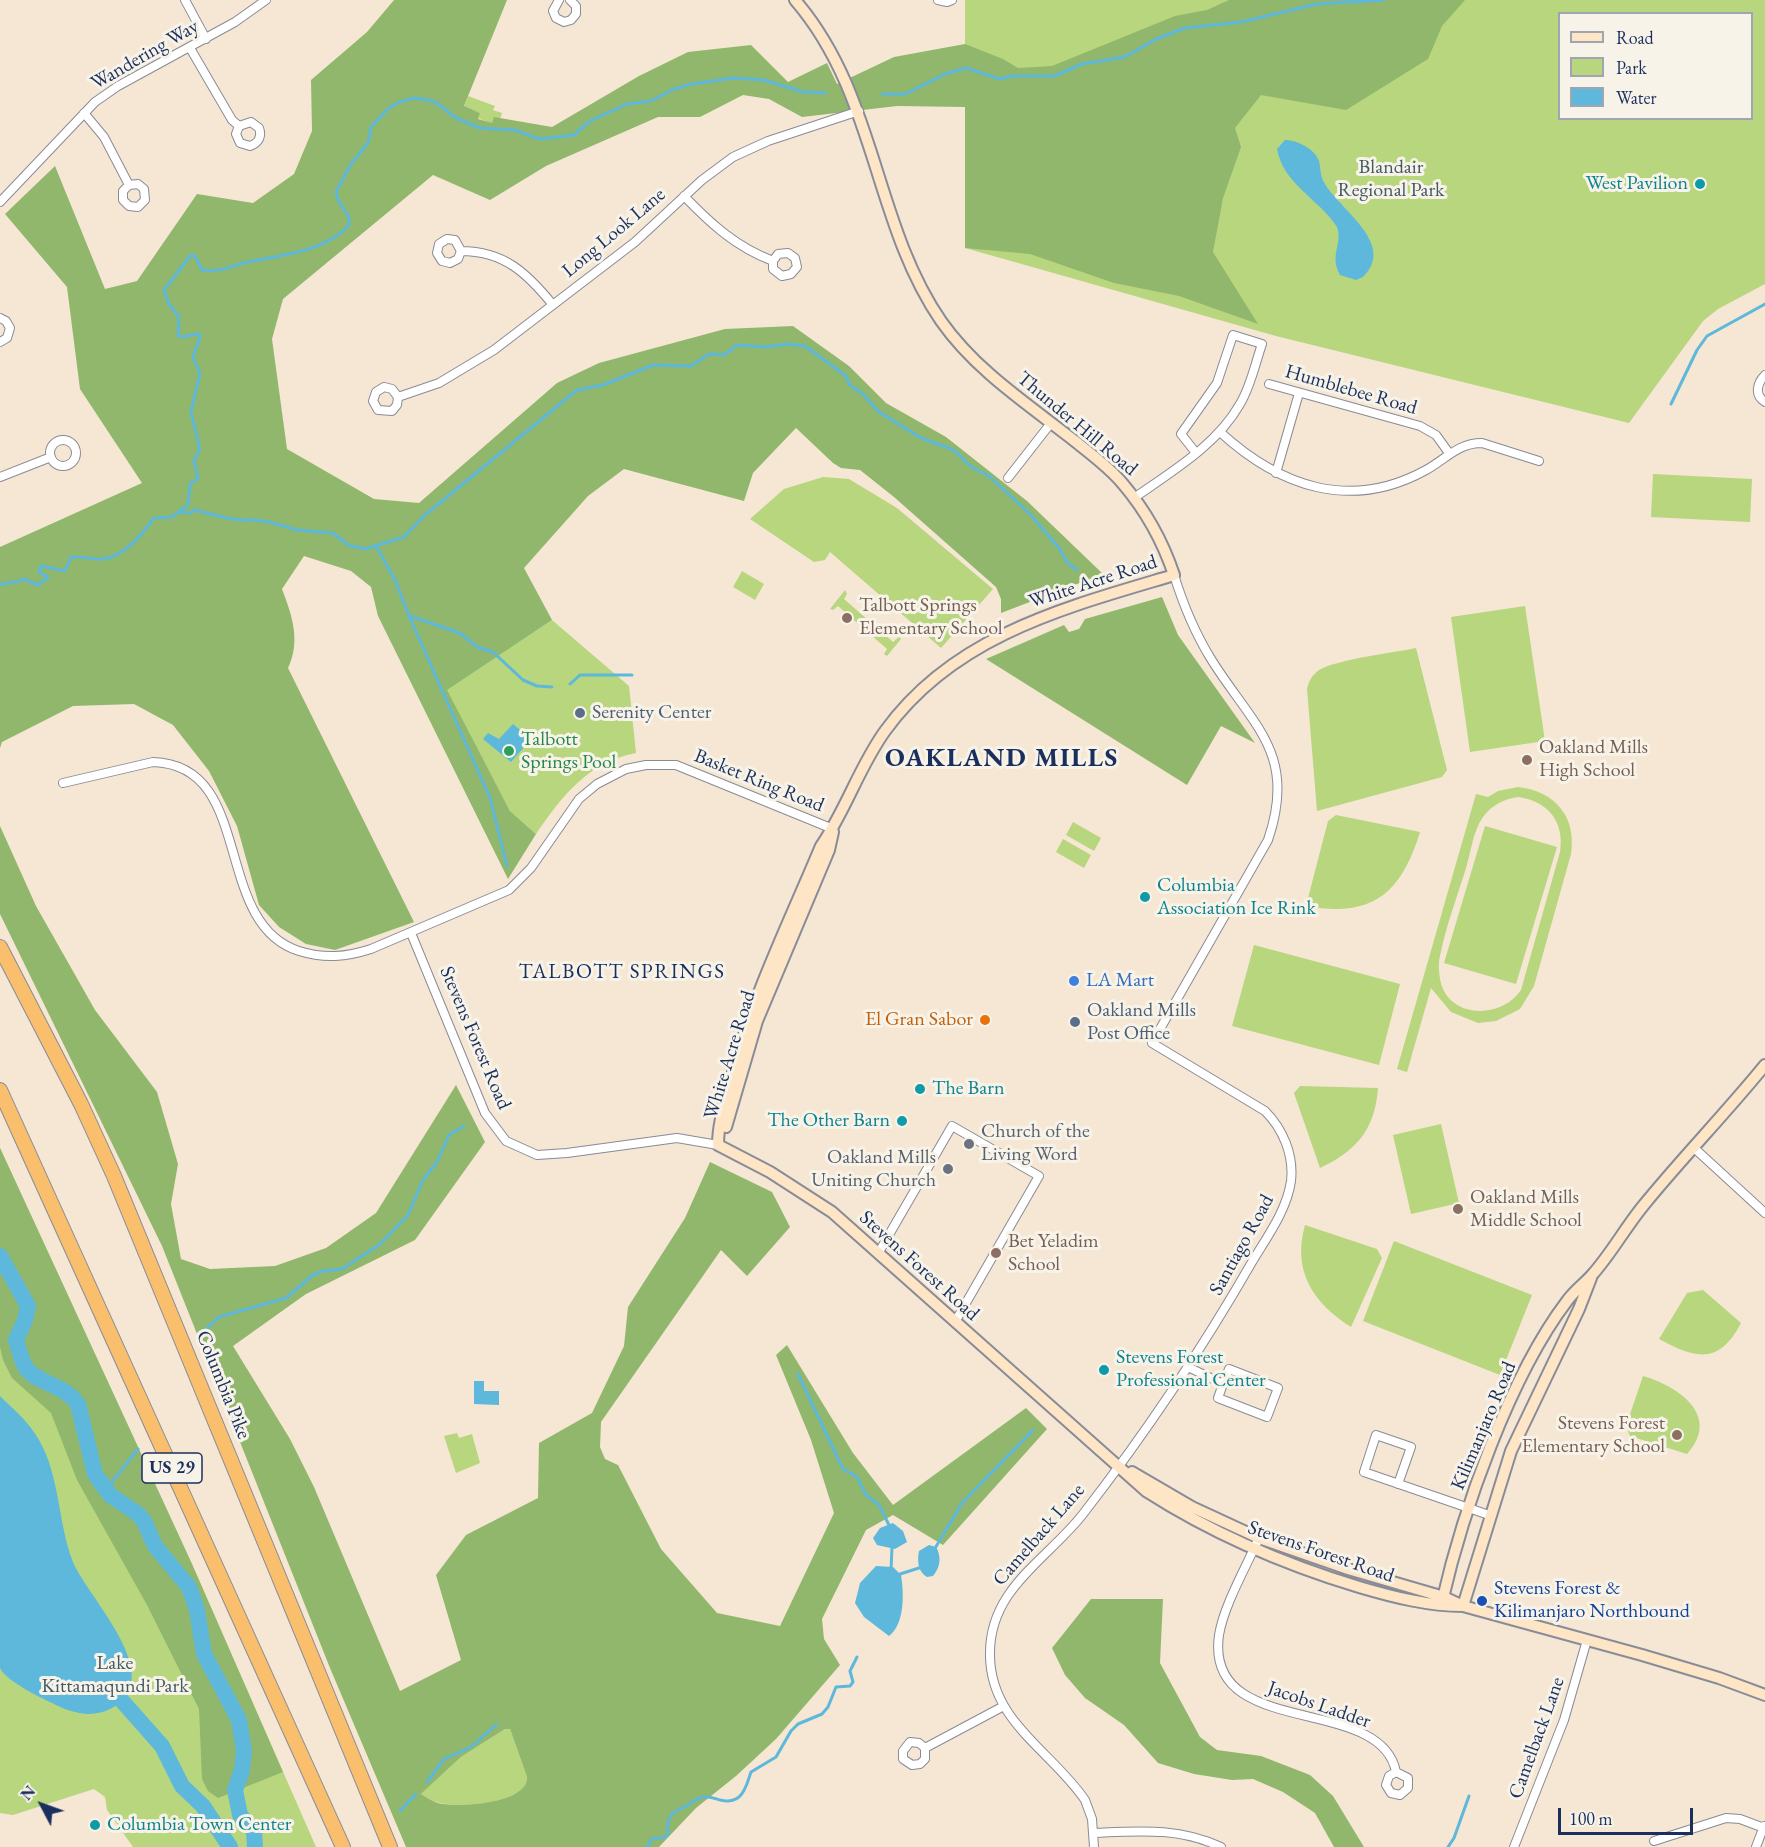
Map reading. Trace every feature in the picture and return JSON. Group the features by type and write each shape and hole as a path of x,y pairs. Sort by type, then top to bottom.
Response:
{"highway":[{"name":"Columbia Pike","path":"0,947 81,1104 114,1176 390,1847"},
{"name":"US 29","path":"0,1090 343,1847"}],"street":[{"path":"185,0 206,39"},
{"name":"Wandering Way","path":"0,202 84,113 118,86 206,39 266,0"},
{"path":"559,0 553,11 556,18 564,22 571,20 576,14 576,6 570,0"},
{"name":"Thunder Hill Road","path":"795,0 830,49 859,111 908,258 929,302 971,357 1109,470 1134,498 1156,532 1200,640 1268,742 1276,770 1277,805 1268,840 1152,1043"},
{"path":"938,0 947,2 952,0"},
{"path":"190,48 224,111 239,126"},
{"name":"Long Look Lane","path":"398,397 457,373 553,305 634,242 711,173 747,150 859,111"},
{"path":"84,113 104,137 129,185"},
{"path":"684,196 720,232 746,250 773,261"},
{"path":"461,251 486,252 512,263 532,279 553,305"},
{"path":"0,318 6,321 10,328 7,338 0,342"},
{"path":"1134,498 1196,453 1220,432 1241,403 1262,344 1233,335 1217,383 1180,434 1196,453"},
{"path":"1765,375 1757,388 1758,394 1765,402"},
{"name":"Humblebee Road","path":"1269,384 1420,426 1436,435 1449,453"},
{"path":"1276,473 1299,393"},
{"path":"1008,478 1051,423"},
{"path":"1220,432 1253,460 1276,473 1327,489 1375,490 1404,481 1464,446 1482,443 1539,461"},
{"path":"0,477 51,457"},
{"name":"White Acre Road","path":"718,1145 725,1132 751,1036 829,850 833,829 856,777 885,731 907,704 956,660 1030,621 1174,575"},
{"path":"63,783 153,762 177,765 197,778 207,792 227,829 251,908 267,931 284,944 309,954 351,956 411,933"},
{"name":"Basket Ring Road","path":"411,933 509,890 531,868 579,799 597,784 626,769 646,765 676,765 833,829"},
{"name":"Stevens Forest Road","path":"411,933 485,1113 506,1141 537,1155 677,1138 718,1145 800,1190 832,1212 1146,1491 1254,1550 1354,1585 1463,1606 1719,1678 1765,1695"},
{"name":"Santiago Road","path":"1118,1465 1215,1326 1289,1193 1291,1162 1281,1133 1265,1111 1152,1043"},
{"name":"Kilimanjaro Road","path":"1443,1601 1470,1508 1493,1442 1527,1368 1567,1300 1592,1275 1641,1208 1765,1065"},
{"path":"879,1252 952,1126 1039,1176 955,1322"},
{"path":"1694,1147 1765,1213"},
{"name":"Kilimanjaro Road","path":"1463,1606 1489,1515 1511,1451 1579,1309 1592,1275"},
{"path":"1188,1367 1223,1384"},
{"path":"1229,1370 1278,1388 1267,1417 1218,1398 1223,1384 1229,1370"},
{"path":"1398,1484 1411,1447 1376,1435 1364,1472 1398,1484 1470,1508 1489,1515"},
{"name":"Stevens Forest Road","path":"1118,1465 1192,1507 1259,1538 1443,1601"},
{"name":"Camelback Lane","path":"1094,1847 1092,1819 1079,1792 1015,1725 1002,1707 993,1680 990,1653 992,1631 1000,1607 1015,1583 1083,1514 1118,1465"},
{"name":"Jacobs Ladder","path":"1259,1538 1221,1625 1219,1654 1229,1679 1251,1698 1369,1737 1391,1756 1396,1772"},
{"name":"Camelback Lane","path":"1514,1847 1564,1720 1587,1640"},
{"path":"925,1748 1002,1707"},
{"path":"1654,1841 1726,1818 1740,1819 1764,1826 1756,1847"},
{"path":"1094,1833 1172,1831 1201,1838 1221,1847"}],"green space":[{"path":"394,0 507,0 464,106 480,113 478,119 492,123 494,117 552,127 639,76 688,52 751,45 788,82 827,63 837,84 894,57 965,44 1003,59 1018,68 1052,66 1175,16 1207,10 1229,0 1465,0 1442,26 1428,59 1346,110 1261,95 1235,128 1241,147 1223,198 1213,252 1258,324 1179,296 1114,283 1030,254 965,248 965,107 897,106 802,117 769,99 743,95 700,117 658,117 546,166 490,200 433,175 283,299 272,339 287,449 374,499 419,503 557,383 599,363 725,329 793,326 849,366 886,403 946,437 1027,501 1103,574 1001,613 1001,599 996,587 894,497 860,470 841,468 833,463 796,428 753,473 744,501 624,469 588,496 524,568 552,620 447,690 510,811 536,834 508,879 378,616 371,587 351,571 304,556 282,589 294,628 294,648 288,668 414,922 335,950 306,944 279,927 259,905 237,826 209,771 173,725 134,704 73,706 2,742 0,748 0,547 142,483 80,389 67,287 5,214 55,166 105,289 137,281 197,194 253,203 294,174 312,131 311,80 367,32"},
{"name":"Blandair Regional Park","path":"965,0 1765,0 1765,284 1718,309 1703,321 1629,423 1276,336 965,248"},
{"path":"468,96 495,106 493,110 502,113 500,119 492,124 478,118 480,113 464,107"},
{"path":"1653,474 1752,479 1750,522 1651,517"},
{"path":"823,477 849,479 897,508 993,589 941,648 830,552 825,560 814,562 750,519 784,489"},
{"path":"742,571 764,584 755,600 733,587"},
{"path":"845,590 847,594 844,599 893,642 899,637 901,639 887,656 884,654 887,649 838,606 833,610 830,609"},
{"path":"1162,597 1178,635 1255,743 1221,726 1187,785 986,659 1064,625 1069,632 1079,629 1085,619"},
{"path":"1525,606 1545,741 1470,752 1451,617"},
{"path":"552,620 629,686 636,753 604,764 590,773 566,794 536,834 510,811 446,690"},
{"path":"1416,648 1447,770 1442,777 1317,811 1307,689 1311,678 1319,670 1328,666"},
{"path":"1518,787 1543,794 1561,808 1570,828 1571,854 1534,986 1520,1009 1496,1021 1478,1023 1451,1012 1431,988 1407,1072 1397,1069 1476,794 1488,797 1498,791","holes":["1513,798 1529,799 1546,808 1552,815 1557,822 1561,841 1560,852 1521,990 1501,1007 1476,1011 1463,1008 1453,1002 1445,992 1440,979 1439,961 1475,835 1483,817 1494,806"]},
{"path":"1336,815 1420,832 1403,871 1393,886 1381,897 1349,908 1329,909 1306,906 1328,821"},
{"path":"1073,822 1101,838 1094,851 1066,835"},
{"path":"0,826 36,906 95,1010 157,1092 178,1164 171,1204 181,1259 210,1269 275,1266 326,1248 376,1213 456,1085 485,1142 415,1240 306,1294 233,1346 290,1439 314,1487 400,1691 461,1660 436,1575 466,1535 538,1498 539,1443 592,1413 624,1346 628,1307 685,1218 710,1162 772,1192 790,1227 747,1276 721,1250 601,1422 600,1447 605,1459 618,1465 661,1549 717,1613 780,1626 834,1513 811,1440 776,1355 787,1345 853,1453 893,1505 1026,1408 1047,1429 943,1545 893,1515 866,1530 822,1619 824,1639 840,1665 776,1739 736,1776 696,1808 659,1847 406,1847 330,1668 162,1246 0,914","holes":["505,1729 510,1729 527,1777 524,1786 516,1793 490,1802 460,1805 438,1803 421,1794 461,1757"]},
{"path":"1485,826 1557,847 1516,984 1444,963"},
{"path":"1063,839 1091,855 1084,868 1056,852"},
{"path":"1254,945 1400,984 1379,1065 1232,1026"},
{"path":"1300,1086 1378,1088 1373,1116 1361,1137 1344,1154 1320,1168 1294,1093"},
{"path":"1441,1124 1459,1203 1411,1214 1393,1135"},
{"name":"Lake Kittamaqundi Park","path":"0,1148 192,1564 316,1847 133,1847 107,1810 105,1797 94,1789 13,1815 0,1813"},
{"path":"0,1148 192,1564 283,1772 218,1798 208,1791 202,1779 199,1709 147,1605 77,1480 51,1413 12,1378 3,1360 0,1347"},
{"path":"1305,1225 1377,1249 1382,1258 1351,1327 1326,1307 1309,1284 1301,1257"},
{"path":"1394,1241 1532,1295 1500,1375 1363,1321"},
{"path":"1703,1290 1741,1323 1733,1337 1715,1352 1706,1354 1684,1351 1659,1339 1687,1293"},
{"path":"1643,1376 1670,1387 1682,1395 1698,1415 1700,1427 1697,1440 1687,1454 1630,1436 1626,1426"},
{"path":"457,1433 459,1438 472,1434 480,1463 456,1473 444,1436"},
{"path":"1091,1599 1163,1599 1160,1663 1200,1737 1217,1750 1261,1756 1310,1775 1333,1796 1364,1847 1334,1847 1315,1813 1283,1792 1253,1779 1232,1780 1194,1774 1158,1763 1124,1725 1085,1698 1065,1675 1052,1648"},
{"path":"505,1729 510,1729 527,1777 524,1786 516,1793 490,1802 460,1805 435,1801 421,1794 461,1757"}],"water":[{"path":"1285,140 1300,143 1314,153 1319,161 1321,176 1325,184 1370,240 1374,252 1372,265 1363,277 1356,280 1340,275 1336,261 1337,227 1287,172 1277,149"},
{"name":"Talbott Springs Pool","path":"513,724 531,739 511,762 483,739 488,733 499,739"},
{"path":"474,1381 484,1381 484,1391 499,1391 499,1405 474,1404"},
{"path":"0,1396 26,1422 46,1454 73,1562 107,1615 128,1657 132,1677 127,1694 112,1708 104,1711 89,1714 59,1707 15,1683 0,1668"},
{"path":"893,1523 903,1531 907,1542 895,1549 877,1545 873,1538 880,1528"},
{"path":"929,1545 936,1547 939,1562 933,1576 927,1577 920,1569 918,1559 919,1551"},
{"path":"876,1566 893,1567 901,1575 903,1599 901,1616 889,1636 864,1617 855,1603 860,1583"}],"waterway":[{"path":"882,94 905,94 945,74 966,68 1000,79 1012,76 1054,76 1082,64 1125,57 1156,39 1185,28 1241,22 1317,4 1384,0"},
{"path":"0,585 24,579 38,585 48,577 39,572 41,566 65,571 71,557 100,559 112,557 126,549 154,518 172,517 188,505 190,484 198,478 194,460 199,451 199,445 191,412 200,373 193,357 200,337 199,334 180,337 178,335 179,317 169,304 164,290 191,255 195,256 202,270 218,270 300,252 327,242 339,234 349,225 349,217 338,200 336,192 351,164 368,143 371,127 389,108 399,102 415,98 428,100 437,103 456,118 480,128 514,130 540,139 574,135 590,121 627,104 651,101 674,89 692,84 733,78 764,80 803,92 825,93"},
{"path":"1671,404 1697,350 1707,336 1765,304"},
{"path":"181,512 191,513 194,510 231,519 265,521 298,530 333,533 348,545 365,549 404,537 425,515 577,390 603,385 653,365 691,366 709,354 724,355 737,345 764,347 789,344 805,346 845,375 850,385 863,394 878,411 921,438 954,450 970,466 989,476 1029,513 1059,548 1067,562 1077,570"},
{"path":"376,546 395,580 490,798 507,866"},
{"path":"410,616 460,633 477,647 493,652 523,680 537,686 552,687"},
{"path":"570,684 580,675 632,675"},
{"path":"205,1330 219,1317 286,1298 313,1275 323,1271 342,1269 379,1245 408,1215 423,1180 437,1162 449,1135 464,1126"},
{"path":"0,1256 28,1306 25,1320 16,1340 26,1368 36,1377 65,1392 78,1404 95,1474 110,1495 138,1514 144,1521 155,1546 189,1587 197,1610 204,1654 239,1720 244,1751 242,1770 235,1790 240,1815 254,1831 255,1847"},
{"path":"798,1374 843,1469 857,1477 866,1495 879,1505 889,1525"},
{"path":"934,1550 962,1503 1033,1430"},
{"path":"110,1495 112,1482 138,1449"},
{"path":"891,1570 892,1547"},
{"path":"897,1575 922,1567"},
{"path":"647,1847 652,1839 665,1837 668,1834 668,1823 673,1813 696,1799 707,1797 729,1801 739,1797 745,1789 751,1772 776,1757 791,1731 798,1724 822,1714 828,1707 836,1687 850,1686 853,1682 850,1671 857,1657"},
{"path":"107,1684 162,1746 182,1786 203,1806 230,1847"},
{"path":"427,1782 444,1759 471,1747 497,1724"},
{"path":"400,1811 416,1794"},
{"path":"1448,1847 1454,1838 1469,1796"}],"place":[{"name":"West Pavilion","path":"1700,184"},
{"name":"Talbott Springs Elementary School","path":"847,618"},
{"name":"Serenity Center","path":"580,713"},
{"name":"Talbott Springs Pool","path":"509,751"},
{"name":"Oakland Mills High School","path":"1527,760"},
{"name":"Columbia Association Ice Rink","path":"1145,897"},
{"name":"LA Mart","path":"1074,981"},
{"name":"El Gran Sabor","path":"985,1020"},
{"name":"Oakland Mills Post Office","path":"1075,1022"},
{"name":"The Barn","path":"920,1089"},
{"name":"The Other Barn","path":"902,1121"},
{"name":"Church of the Living Word","path":"969,1144"},
{"name":"Oakland Mills Uniting Church","path":"948,1169"},
{"name":"Oakland Mills Middle School","path":"1458,1209"},
{"name":"Bet Yeladim School","path":"996,1253"},
{"name":"Stevens Forest Professional Center","path":"1104,1370"},
{"name":"Stevens Forest Elementary School","path":"1677,1435"},
{"name":"Stevens Forest & Kilimanjaro Northbound","path":"1482,1601"},
{"name":"Columbia Town Center","path":"95,1825"}],"district":[{"name":"OAKLAND MILLS","path":"1002,759"},
{"name":"TALBOTT SPRINGS","path":"622,972"}]}
